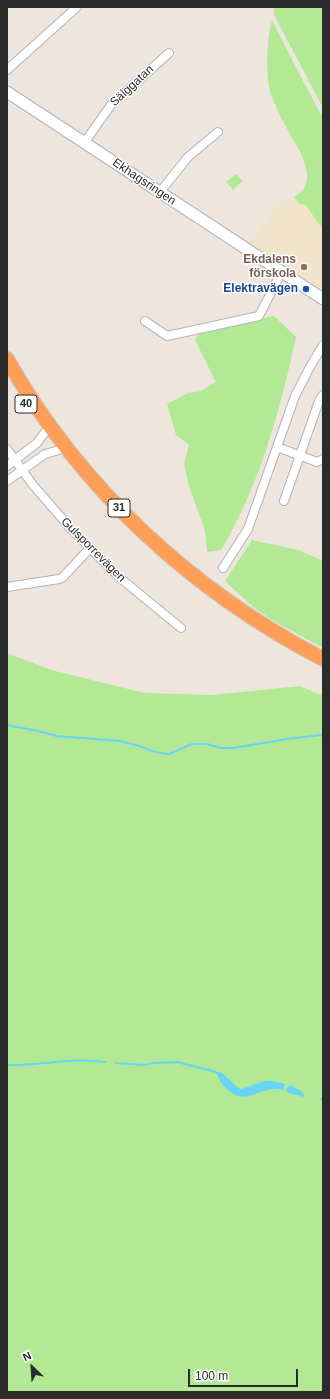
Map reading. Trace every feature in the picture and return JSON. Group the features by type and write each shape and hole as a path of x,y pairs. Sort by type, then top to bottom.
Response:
{"highway":[{"name":"31","path":"7,359 38,408 68,449 89,475 130,519 173,558 221,597 275,632 323,658"},
{"name":"40","path":"7,375 45,432"},
{"name":"31","path":"45,432 87,485 147,546 172,568 234,614 273,639 323,667"}],"street":[{"path":"7,70 77,7"},
{"name":"Sälggatan","path":"84,143 111,105 169,53"},
{"name":"Ekhagsringen","path":"7,92 281,273 323,299"},
{"path":"160,192 188,157 218,132"},
{"path":"145,321 167,336 259,316 262,313 281,273"},
{"path":"222,568 248,530 295,396 323,345"},
{"path":"284,501 319,401 323,395"},
{"path":"7,466 37,443 45,432"},
{"path":"277,448 317,462 323,459"},
{"name":"Gulsporrevägen","path":"7,449 50,505 90,548 119,577 181,628"},
{"path":"7,481 45,454 59,450"},
{"path":"7,587 59,579 63,577 90,548"}],"shaded area":[{"name":"Ekdalens förskola","path":"294,197 300,205 305,204 323,230 323,291 249,243 280,204"}],"green space":[{"path":"274,7 323,7 323,108 274,15"},
{"path":"272,20 323,118 323,230 305,204 300,205 294,197 304,189 307,173 302,156 277,110 269,86 267,57"},
{"path":"236,174 243,181 233,190 226,182"},
{"path":"274,316 296,337 276,420 258,474 235,525 221,550 207,552 205,531 189,486 184,464 189,445 176,435 167,404 188,393 201,391 216,382 195,340 200,332"},
{"path":"252,540 299,550 323,561 323,648 272,620 253,607 225,581"},
{"path":"7,653 51,670 145,693 212,695 300,686 323,696 323,1392 7,1392"}],"water":[{"path":"219,1072 241,1089 265,1081 273,1081 285,1084 284,1090 271,1089 242,1097 231,1092 222,1084 217,1075"},
{"path":"290,1085 301,1091 305,1096 288,1093 286,1091"}],"waterway":[{"path":"323,68 323,83"},
{"path":"7,725 57,736 120,741 156,752 169,754 192,744 207,744 221,748 233,748 293,738 323,735"},
{"path":"7,1065 80,1060 105,1062"},
{"path":"116,1063 144,1065 177,1062 216,1072 218,1074"}],"place":[{"name":"Ekdalens förskola","path":"304,267"},
{"name":"Elektravägen","path":"306,289"}]}
